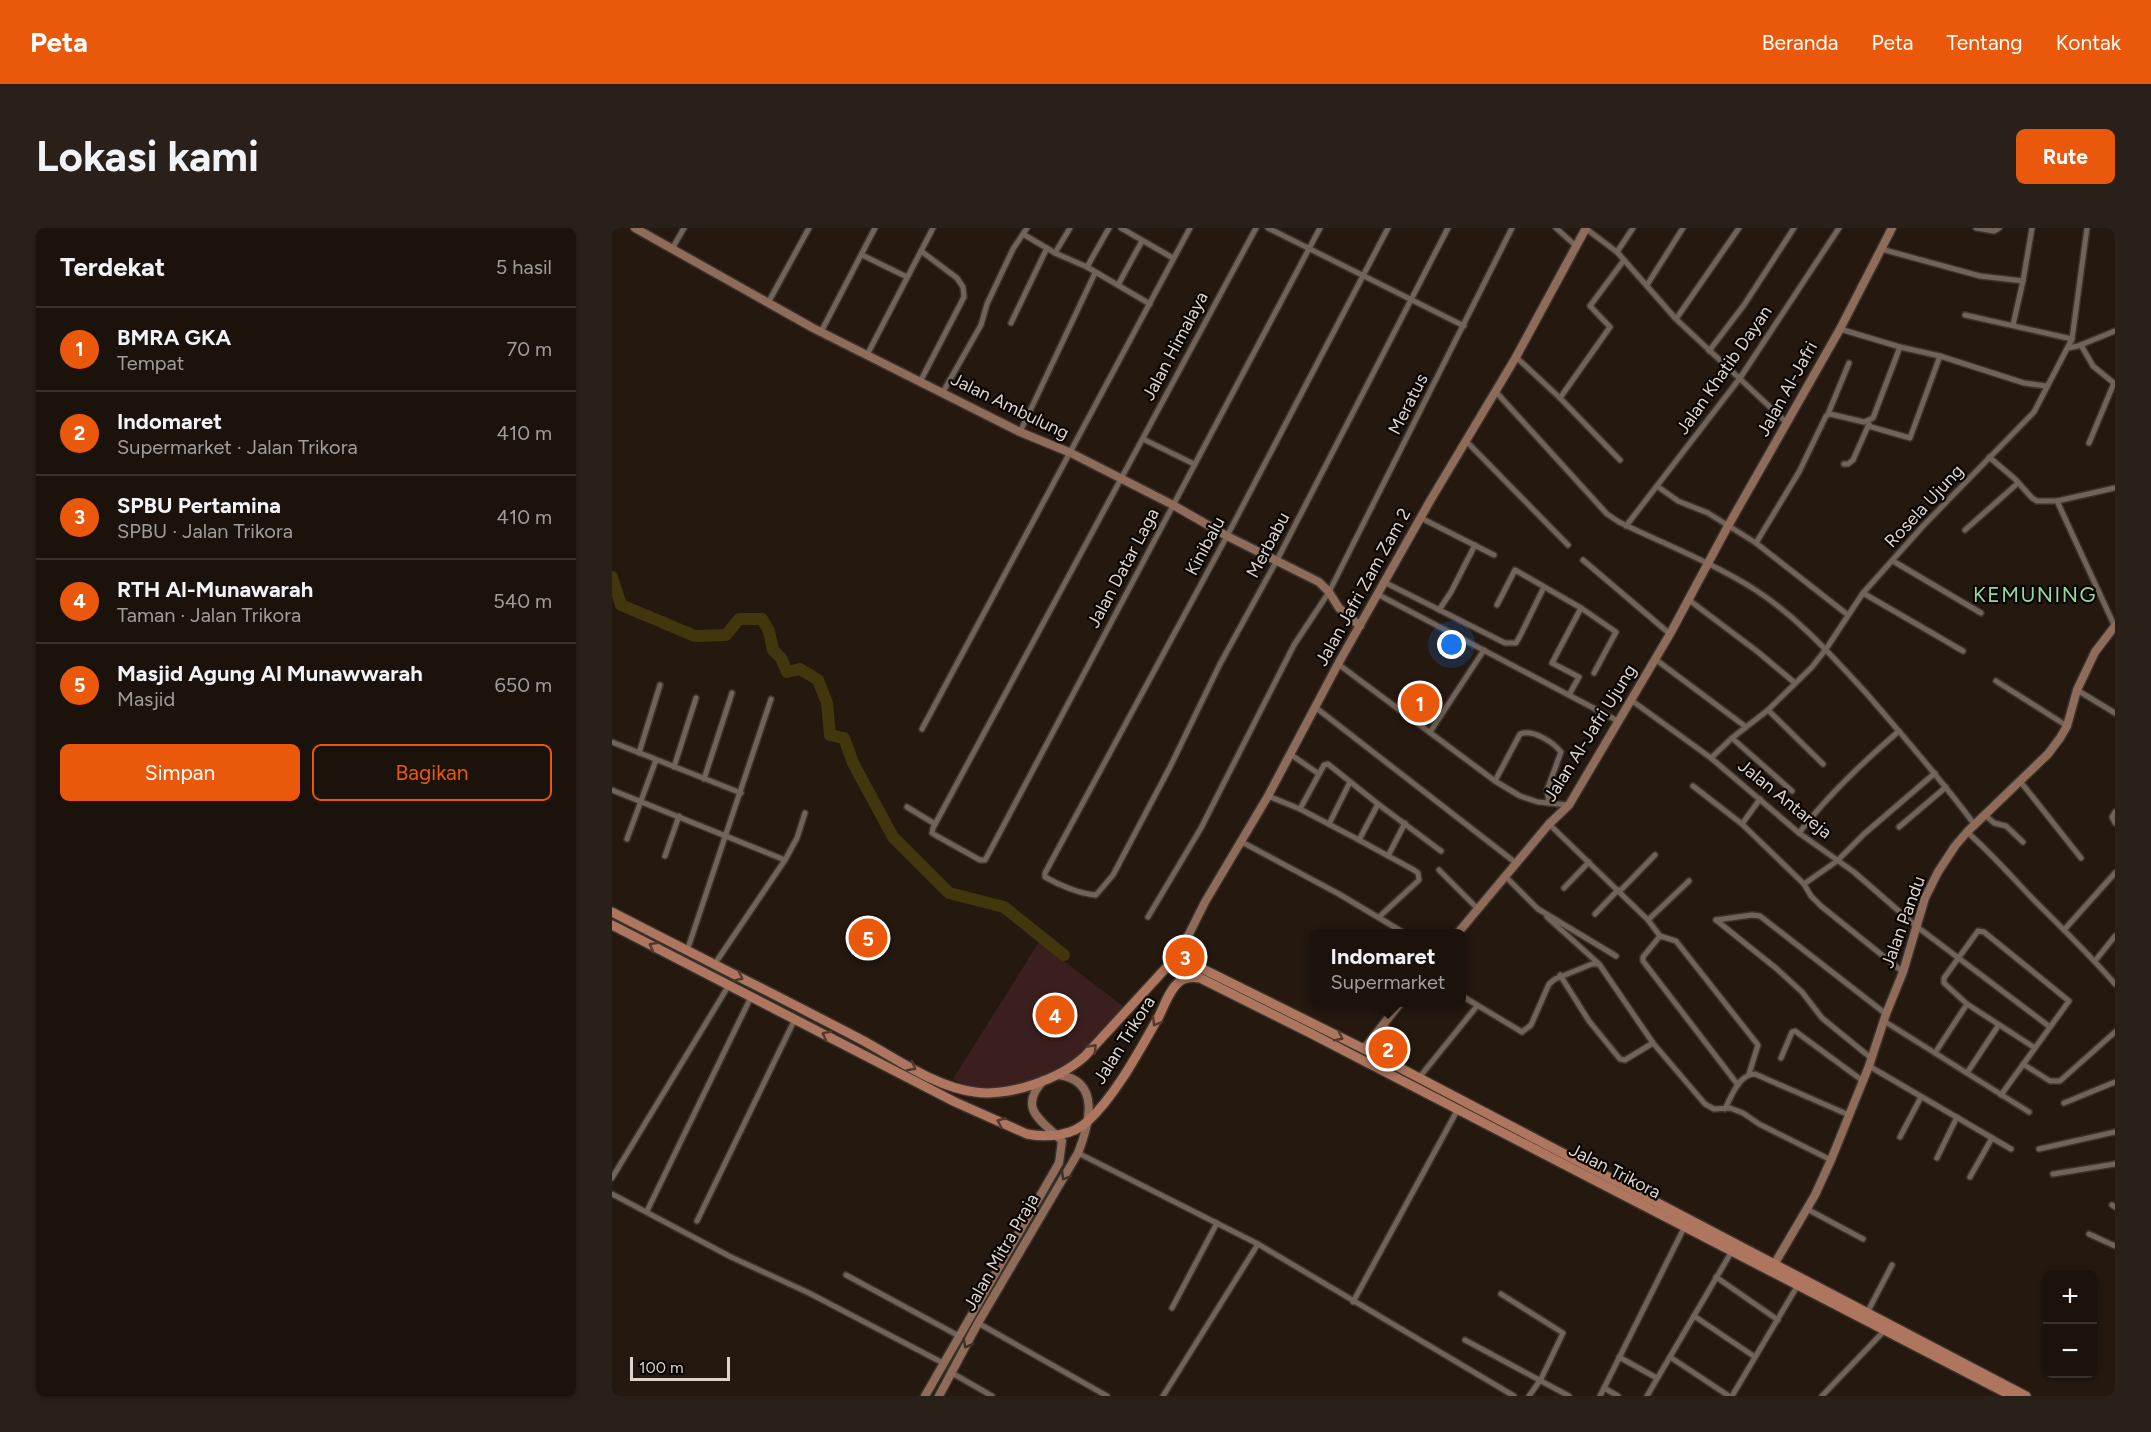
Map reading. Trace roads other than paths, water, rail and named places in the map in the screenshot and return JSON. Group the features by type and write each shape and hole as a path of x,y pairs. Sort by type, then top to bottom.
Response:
{"main road":[{"name":"Jalan Trikora","path":"612,913 943,1084 974,1092 1003,1092 1058,1075 1085,1056 1165,969 1174,964 1190,964 1199,967 1458,1109 1798,1285 1867,1313 2026,1396"},
{"name":"Jalan Trikora","path":"612,925 955,1102 1020,1131 1040,1136 1071,1131 1087,1122 1119,1081 1175,986 1186,978 1200,978 1213,983 1299,1022"},
{"name":"Jalan Trikora","path":"1312,1029 1364,1049 1774,1263 1885,1330 2012,1396"},
{"path":"855,1050 861,1040"}],"street":[{"name":"Jalan Ambulung","path":"635,228 821,332 921,380 1020,432 1071,453 1173,504 1227,536 1319,582 1329,592 1339,608 1360,626"},
{"path":"672,249 684,228"},
{"path":"768,303 809,228"},
{"path":"821,332 875,228"},
{"path":"867,355 933,228"},
{"path":"1055,253 1070,228"},
{"path":"1087,267 1109,228"},
{"path":"1121,228 1173,258"},
{"path":"922,729 1190,228"},
{"name":"Jalan Himalaya","path":"935,824 1256,228"},
{"path":"1268,228 1464,326"},
{"name":"Jalan Datar Laga","path":"935,824 932,831 935,836 985,860 1320,228"},
{"name":"Kinibalu","path":"1045,876 1388,228"},
{"name":"Merbabu","path":"1045,876 1070,888 1096,895 1113,875 1170,767 1220,664 1413,300 1448,228"},
{"name":"Meratus","path":"1148,917 1201,828 1294,645 1329,592 1512,228"},
{"path":"1556,228 1576,246"},
{"path":"1586,228 1617,252 1676,319 1787,423"},
{"name":"Jalan Jafri Zam Zam 2","path":"1174,964 1205,902 1268,796 1338,664 1516,357 1586,228"},
{"path":"1617,252 1633,228"},
{"path":"1647,285 1683,228"},
{"path":"1676,319 1739,228"},
{"path":"1709,351 1744,305 1794,228"},
{"name":"Jalan Khatib Dayan","path":"1626,526 1740,378 1839,228"},
{"name":"Jalan Al-Jafri","path":"1708,564 1839,329 1892,228"},
{"path":"1976,228 1994,231 1999,228"},
{"path":"2013,325 2024,281 2032,228"},
{"name":"Rosela Ujung","path":"1711,758 1731,738 1768,710 1812,667 1826,650 1863,593 1923,526 2034,412 2072,339 2087,228"},
{"path":"943,392 981,325 991,295 1013,249 1025,231 1055,253 1087,267 1150,304"},
{"path":"1118,285 1142,241"},
{"path":"1011,323 1047,248"},
{"path":"1881,249 1980,276 2024,281"},
{"path":"921,251 957,278 963,287 964,297 921,380"},
{"path":"862,255 907,277"},
{"path":"1560,398 1610,327 1590,306 1624,260"},
{"path":"1020,432 1095,273"},
{"path":"1965,315 2072,339"},
{"path":"1839,329 1940,356 2024,383 2046,386"},
{"path":"2068,348 2115,331"},
{"path":"2081,345 2094,366 2115,383 2089,443"},
{"path":"1844,464 1853,460 1875,414 1900,347"},
{"path":"1828,414 1869,423 1910,438 1940,356"},
{"path":"1516,357 1560,398 1620,460"},
{"path":"1756,543 1799,472 1828,414 1849,363"},
{"path":"1496,392 1607,514 1626,526 1708,564 1756,590 1791,616 1826,650 1899,731 1935,772 1974,824"},
{"path":"1143,439 1194,464"},
{"path":"1466,441 1568,545"},
{"path":"1989,457 2037,501 2057,501 2115,488"},
{"path":"1965,530 2018,483"},
{"path":"1658,486 1678,501 1708,513 1756,543 1848,615"},
{"path":"2057,501 2115,626"},
{"path":"1421,518 1494,555"},
{"path":"1439,610 1475,545"},
{"path":"1583,560 1671,634"},
{"path":"1893,561 1981,614"},
{"name":"Jalan Al-Jafri Ujung","path":"1460,929 1549,824 1569,805 1671,634 1708,564"},
{"path":"1497,605 1515,570 1581,608 1616,632 1594,673"},
{"path":"1384,582 1505,643 1516,643 1544,587"},
{"path":"1863,593 1962,651"},
{"path":"1379,595 1618,721"},
{"path":"1689,600 1795,683"},
{"path":"1569,694 1578,677 1552,663 1581,608"},
{"name":"Jalan Pandu","path":"1774,1263 1807,1209 1831,1160 1903,972 1925,898 1938,872 1955,846 1974,824 2048,754 2067,726 2078,690 2095,652 2115,626"},
{"path":"1430,732 1484,650"},
{"path":"1655,659 1746,727"},
{"path":"1338,664 1496,781 1520,796 1538,802 1569,805"},
{"path":"1996,681 2067,726"},
{"path":"639,753 660,685"},
{"path":"2078,690 2114,710"},
{"path":"704,779 732,693"},
{"path":"674,767 696,698"},
{"path":"687,951 771,699"},
{"name":"Jalan Antareja","path":"1631,700 1711,758 1799,833 1871,886 1916,926 2050,1027"},
{"path":"1315,707 1516,863"},
{"path":"1768,710 1823,764"},
{"path":"1799,833 1814,813 1867,758 1899,731"},
{"path":"1496,781 1520,734 1530,733 1553,744 1561,752 1547,790 1550,802"},
{"path":"1731,738 1792,791"},
{"path":"612,742 741,793"},
{"path":"1290,754 1319,774"},
{"path":"627,839 656,760"},
{"path":"1300,809 1324,765 1327,764 1441,851"},
{"path":"1804,884 1838,861 1864,834 1935,772"},
{"path":"2020,781 2081,858"},
{"path":"1329,824 1350,782"},
{"path":"1694,786 1742,824 1804,884 1821,906 1903,972"},
{"path":"1899,827 1946,787"},
{"path":"612,790 785,860"},
{"path":"1268,796 1300,809 1418,873 1419,880 1379,917"},
{"path":"1742,824 1760,799"},
{"path":"1359,840 1378,804"},
{"path":"907,807 935,824"},
{"path":"2115,812 2112,817 2115,823"},
{"path":"714,965 785,860 797,838 805,813"},
{"path":"1985,815 1994,823 2006,826 2023,842"},
{"path":"665,856 678,816"},
{"path":"1388,856 1405,823"},
{"path":"1549,824 1648,920 1660,936 1673,939 1758,1045 1749,1074 1738,1085 1725,1109"},
{"path":"1967,832 1992,854 2115,984"},
{"path":"1240,841 1399,929"},
{"path":"1595,914 1655,855"},
{"path":"1564,888 1589,862"},
{"path":"1439,870 1477,908"},
{"path":"2064,930 2115,873"},
{"path":"1505,876 1599,964 1653,1043 1705,1104 1714,1109 1743,1113 1759,1124 1831,1160"},
{"path":"1648,920 1689,881"},
{"path":"1538,909 1616,956"},
{"path":"2011,1149 1921,1097 1870,1062 1822,1018 1802,992 1777,969 1716,921 1752,915 1760,916 1885,1017 1935,1053 2029,1112"},
{"path":"2001,1095 2070,1001 1984,932 1978,931 1944,978 1944,983 1967,1004 2035,1048"},
{"path":"1660,936 1643,957 1643,961 1738,1085"},
{"path":"2095,961 2115,936"},
{"path":"1466,999 1522,1032 1531,1025 1549,984 1560,975 1592,964 1599,964"},
{"path":"1560,975 1589,1021 1620,1059 1625,1060 1653,1043"},
{"path":"612,1178 729,985"},
{"path":"647,1211 752,997"},
{"path":"1935,1053 1967,1004"},
{"path":"1418,1079 1477,1006"},
{"path":"1364,1049 1397,1007"},
{"path":"697,1221 795,1019"},
{"path":"1967,1073 1998,1026"},
{"path":"1781,1058 1792,1032 1795,1031 1863,1081"},
{"path":"2023,1064 2050,1081 2060,1081 2115,1032"},
{"path":"1749,1074 1758,1075 1849,1115"},
{"path":"1058,1075 1068,1076 1075,1080 1086,1092 1090,1105 1087,1122"},
{"path":"1044,1080 1034,1093 1032,1106 1039,1120 1057,1135"},
{"path":"2064,1103 2115,1082"},
{"path":"1900,1137 1921,1097"},
{"path":"1353,1302 1458,1109"},
{"path":"1937,1158 1957,1117"},
{"name":"Jalan Mitra Praja","path":"939,1396 978,1323 1078,1153 1087,1122"},
{"path":"2039,1149 2115,1132"},
{"name":"Jalan Mitra Praja","path":"925,1396 1059,1162 1063,1147 1057,1135"},
{"path":"1970,1177 1992,1138"},
{"path":"1078,1153 1257,1244 1514,1396"},
{"path":"2053,1174 2115,1164"},
{"path":"612,1194 730,1257 819,1298 943,1363"},
{"path":"1807,1209 1863,1239"},
{"path":"1172,1308 1217,1223"},
{"path":"1600,1396 1685,1226"},
{"path":"2089,1234 2115,1246"},
{"path":"1163,1396 1257,1244"},
{"path":"1647,1396 1732,1251"},
{"path":"1867,1313 1892,1265"},
{"path":"846,1275 959,1336"},
{"path":"1716,1277 1778,1320"},
{"path":"1670,1358 1731,1396 1798,1285"},
{"path":"1501,1294 1563,1332 1541,1379 1529,1396"},
{"path":"1694,1316 1755,1357"},
{"path":"978,1323 1107,1396"},
{"path":"1822,1396 1885,1330"},
{"path":"1465,1340 1569,1396"},
{"path":"1619,1357 1656,1377"},
{"path":"952,1373 992,1396"},
{"path":"1604,1388 1618,1396"}],"waterway":[{"path":"612,577 621,605 695,636 726,635 739,619 762,619 769,631 773,650 781,658 787,672 800,669 818,680 827,703 830,735 844,738 853,763 893,837 949,893 1004,907 1064,955"}],"place":[{"name":"BMRA GKA","path":"1420,703"},
{"name":"Masjid Agung Al Munawwarah","path":"868,938"},
{"name":"SPBU Pertamina","path":"1185,957"},
{"name":"RTH Al-Munawarah","path":"1055,1015"},
{"name":"Indomaret","path":"1388,1049"}],"district":[{"name":"KEMUNING","path":"2035,594"}]}
